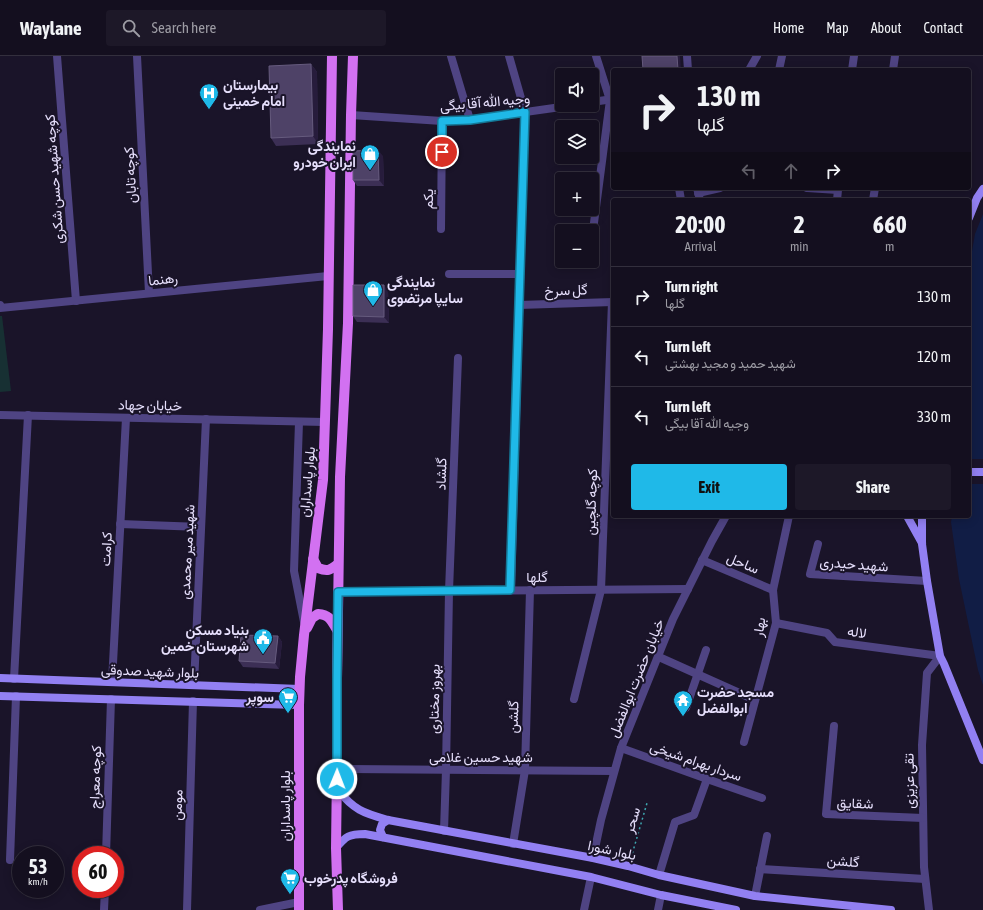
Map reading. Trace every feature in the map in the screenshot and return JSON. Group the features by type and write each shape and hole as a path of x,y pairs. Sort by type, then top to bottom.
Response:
{"main road":[{"name":"بلوار پاسداران","path":"299,906 300,677 304,630 323,480 332,56"},
{"path":"338,910 336,848 338,564 340,477 348,323 350,115 353,56"},
{"path":"971,213 977,198 983,189"},
{"path":"971,472 983,472"},
{"path":"908,518 922,544"},
{"path":"922,518 922,544 940,656 983,760"},
{"path":"313,559 318,568 324,570 330,569 338,564"},
{"path":"304,630 312,618 318,614 326,615 337,630"},
{"name":"بلوار شهید صدوقی","path":"0,678 300,689"},
{"name":"بلوار شهید صدوقی","path":"0,696 299,704"},
{"name":"بلوار شورا","path":"337,790 346,801 359,811 388,820 593,858 659,875 755,896 891,910"},
{"path":"383,837 380,830 382,824 388,820"},
{"path":"336,848 344,839 353,834 365,834 591,877 715,908 736,910"}],"street":[{"name":"کوچه شهید حسن شکری","path":"57,56 76,301"},
{"name":"کوچه تابان","path":"137,56 149,294"},
{"path":"451,56 470,120"},
{"path":"509,56 525,112 510,590"},
{"path":"594,224 611,100 596,56"},
{"path":"687,56 688,68"},
{"path":"750,68 757,56"},
{"path":"779,68 782,56"},
{"path":"852,68 854,56"},
{"path":"893,68 895,56"},
{"path":"599,101 611,100"},
{"name":"وجیه الله آقا بیگی","path":"350,115 442,121 470,120 555,108"},
{"name":"یکم","path":"441,229 442,121"},
{"path":"698,194 713,190"},
{"path":"449,274 520,274"},
{"name":"رهنما","path":"0,308 328,276"},
{"name":"گل سرخ","path":"520,305 611,302"},
{"name":"کوچه گلچین","path":"574,700 601,590 611,328"},
{"name":"گلشاد","path":"449,591 458,358"},
{"name":"خیابان جهاد","path":"0,415 325,422"},
{"path":"14,679 28,415"},
{"name":"کرامت","path":"112,682 126,418"},
{"name":"شهید میر محمدی","path":"194,685 206,419"},
{"path":"299,422 294,571 304,630"},
{"name":"خیابان حضرت ابوالفضل","path":"593,858 601,820 621,748 674,619 702,560 725,518"},
{"name":"بهار","path":"744,742 776,624 773,590 789,518"},
{"path":"120,524 201,527"},
{"name":"شهید حیدری","path":"818,544 810,574 927,581"},
{"name":"ساحل","path":"702,560 773,590"},
{"name":"گلها","path":"338,592 688,589"},
{"name":"گلشن","path":"513,844 525,770 530,590"},
{"name":"بهروز مختاری","path":"444,831 449,591"},
{"name":"لاله","path":"776,624 827,633 835,642 940,656"},
{"path":"686,708 706,650"},
{"name":"تقی عزیزی","path":"929,910 924,867 922,745 927,673 940,656"},
{"path":"659,657 755,700"},
{"path":"10,860 16,696"},
{"name":"کوچه معراج","path":"106,846 111,699"},
{"name":"مومن","path":"187,910 193,701"},
{"name":"شقایق","path":"834,726 826,814 923,818"},
{"name":"سردار بهرام شیخی","path":"621,748 762,798"},
{"name":"شهید حسین غلامی","path":"347,769 614,771"},
{"path":"659,875 675,822 694,815 707,779"},
{"path":"755,896 767,836"},
{"name":"گلشن","path":"760,868 925,879"},
{"path":"584,910 591,877"},
{"path":"658,910 661,894"},
{"path":"104,910 105,898"},
{"path":"260,910 299,906"}],"path":[{"name":"سحر","path":"628,866 647,803"}],"green space":[{"path":"0,316 2,316 11,391 0,392"}],"water":[{"path":"983,214 983,685 978,670 959,579 951,522 952,518 971,518 971,257 975,234"}],"pier":[{"path":"971,459 983,459 983,484 971,484"}],"building":[{"path":"642,56 677,56 678,68 643,68"},
{"path":"311,64 313,136 271,138 269,66"},
{"name":"نمایندگی ایران خودرو","path":"378,150 379,180 353,180 353,151"},
{"name":"نمایندگی سایپا مرتضوی","path":"353,285 384,285 384,317 353,316"},
{"name":"بنیاد مسکن شهرستان خمین","path":"241,635 278,636 275,663 239,661"}],"place":[{"name":"بیمارستان امام خمینی","path":"209,110"},
{"name":"نمایندگی ایران خودرو","path":"370,171"},
{"name":"نمایندگی سایپا مرتضوی","path":"373,307"},
{"name":"بنیاد مسکن شهرستان خمین","path":"263,655"},
{"name":"سوپر","path":"288,714"},
{"name":"مسجد حضرت ابوالفضل","path":"683,717"},
{"name":"فروشگاه پدرخوب","path":"290,895"}],"route":[{"path":"337,779 338,592 510,590 525,112 470,120 442,121 442,152"}]}
